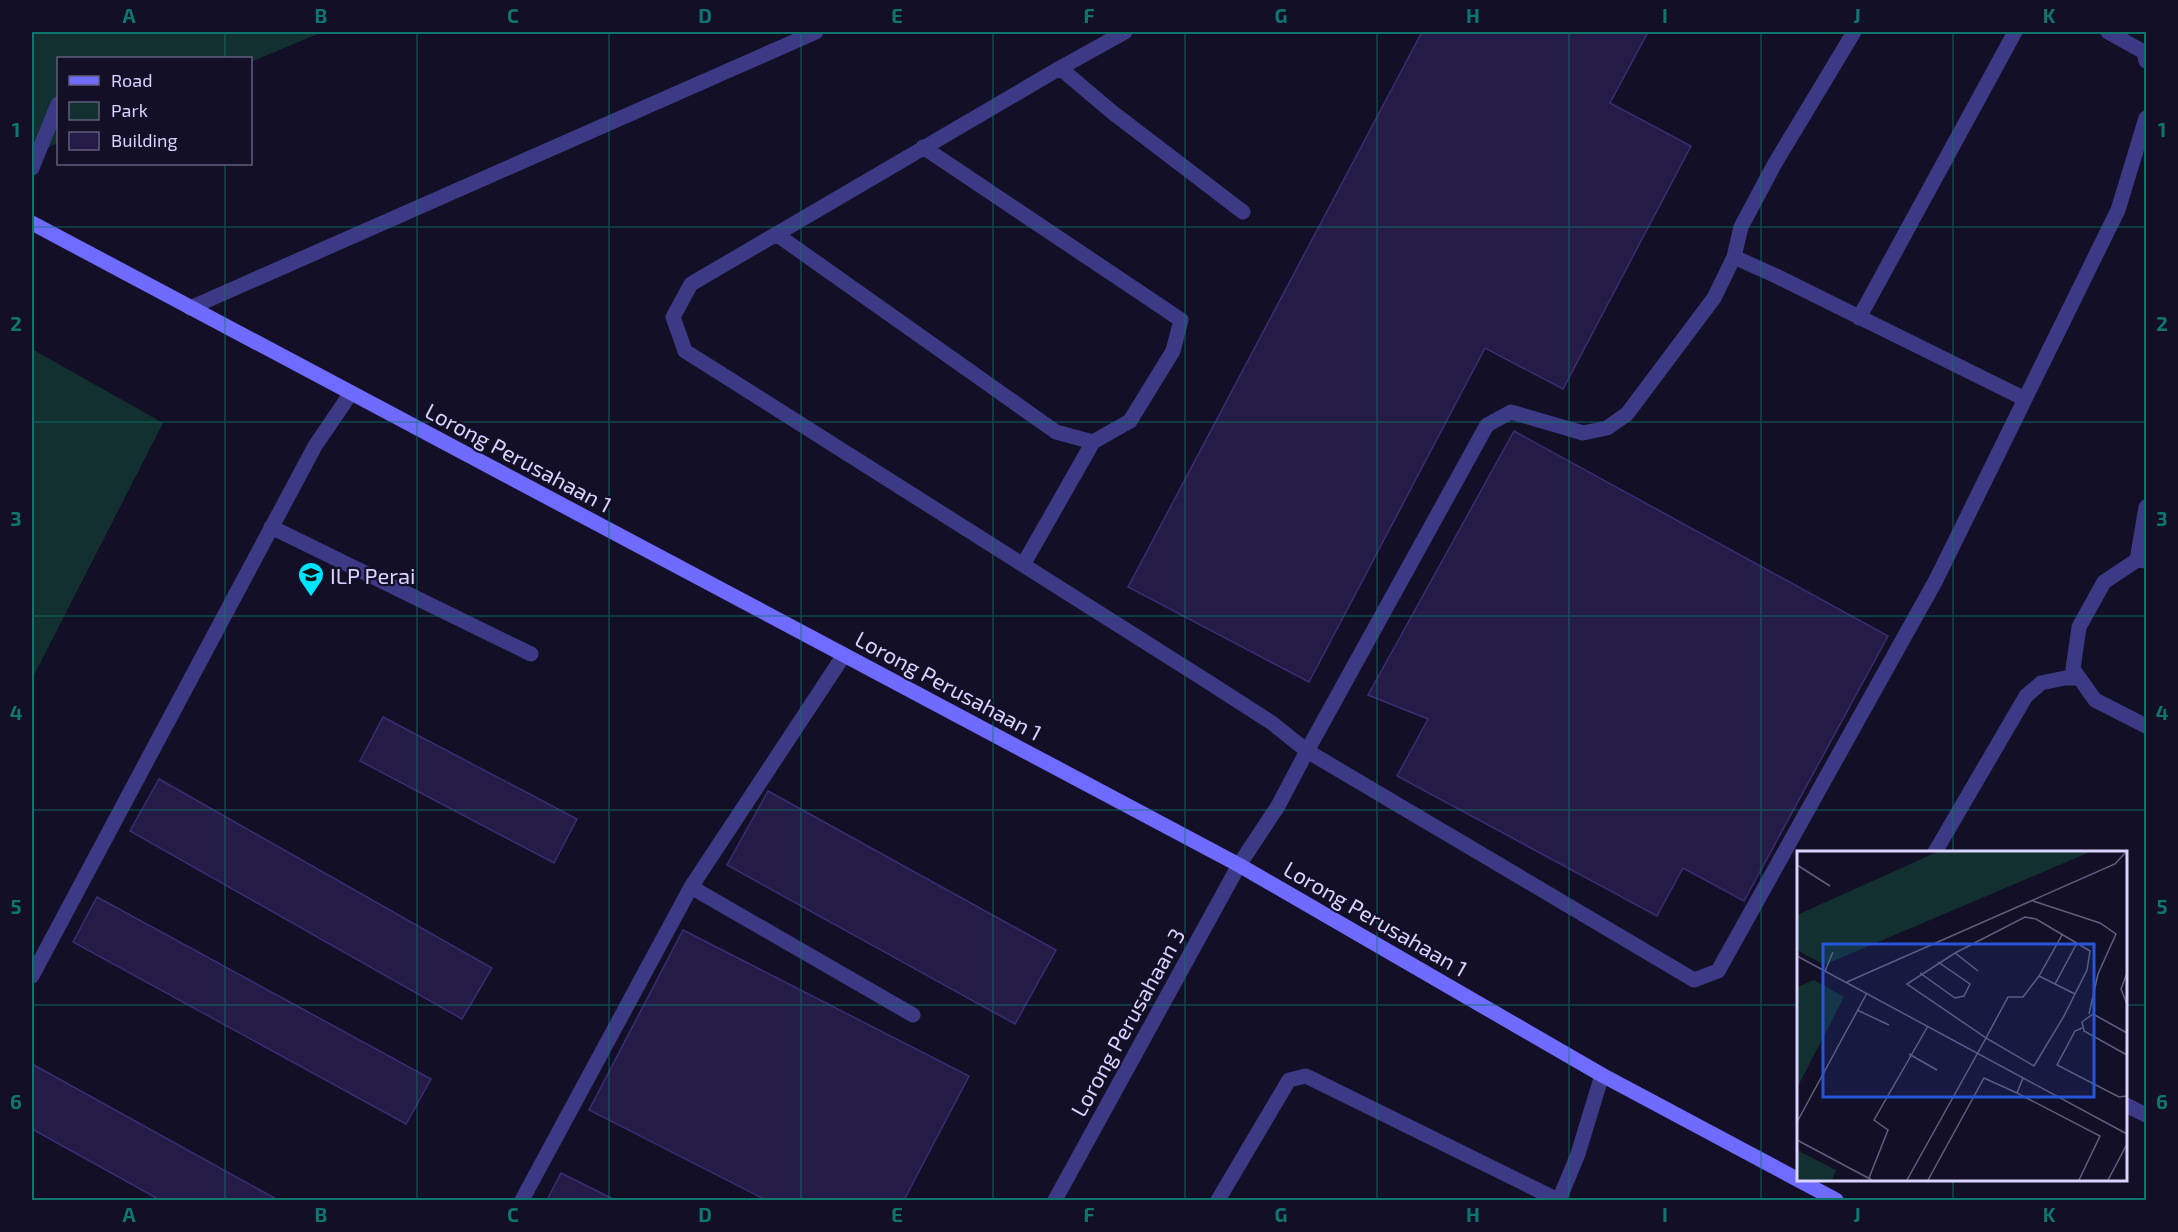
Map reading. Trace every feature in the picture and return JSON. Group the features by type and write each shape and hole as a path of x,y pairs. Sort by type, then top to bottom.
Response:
{"street":[{"path":"190,308 816,32"},
{"path":"1125,32 923,147 691,284 672,317 686,351 1272,723 1307,751 1694,980 1718,971 1936,580 2118,210 2146,118"},
{"name":"Lorong Perusahaan 3","path":"1055,1200 1239,865 1278,806 1487,425 1511,412 1582,433 1607,428 1627,414 1714,298 1734,257 1742,227 1763,186 1854,32"},
{"path":"1859,318 2014,32"},
{"path":"2108,32 2144,52 2146,61"},
{"path":"1060,68 1112,112 1243,212"},
{"path":"32,168 57,106"},
{"path":"923,147 1181,320 1173,351 1131,421 1093,442 1023,565"},
{"name":"Lorong Perusahaan 1","path":"32,223 1239,865 1602,1075 1797,1179"},
{"path":"776,234 1056,432 1093,442"},
{"path":"1734,257 2025,399"},
{"path":"32,976 315,446 351,393"},
{"path":"2146,507 2142,561 2104,582 2079,627 2073,669 2095,700 2146,726"},
{"path":"271,527 531,654"},
{"path":"522,1200 691,888 844,655"},
{"path":"1936,851 2026,696 2040,683 2079,678"},
{"path":"691,888 913,1015"},
{"path":"1218,1200 1289,1080 1306,1076 1558,1200 1578,1154 1602,1075"},
{"path":"2127,1106 2146,1116"},
{"name":"Lorong Perusahaan 1","path":"1800,1181 1836,1200"}],"green space":[{"path":"32,32 322,32 252,62 252,57 57,57 57,143 32,155"},
{"path":"32,349 163,423 32,679"}],"building":[{"path":"1422,32 1648,32 1610,103 1691,146 1563,389 1485,348 1309,682 1128,587"},
{"path":"1514,431 1888,636 1744,901 1683,868 1657,916 1397,776 1428,719 1368,695"},
{"path":"383,717 577,819 554,863 360,761"},
{"path":"159,779 492,968 462,1019 130,831"},
{"path":"768,791 1056,950 1015,1024 727,865"},
{"path":"97,897 431,1079 406,1124 73,942"},
{"path":"683,930 969,1076 904,1200 766,1200 589,1110"},
{"path":"32,1064 278,1200 160,1200 32,1129"},
{"path":"561,1173 615,1200 547,1200"}],"place":[{"name":"ILP Perai","path":"311,598"}]}
